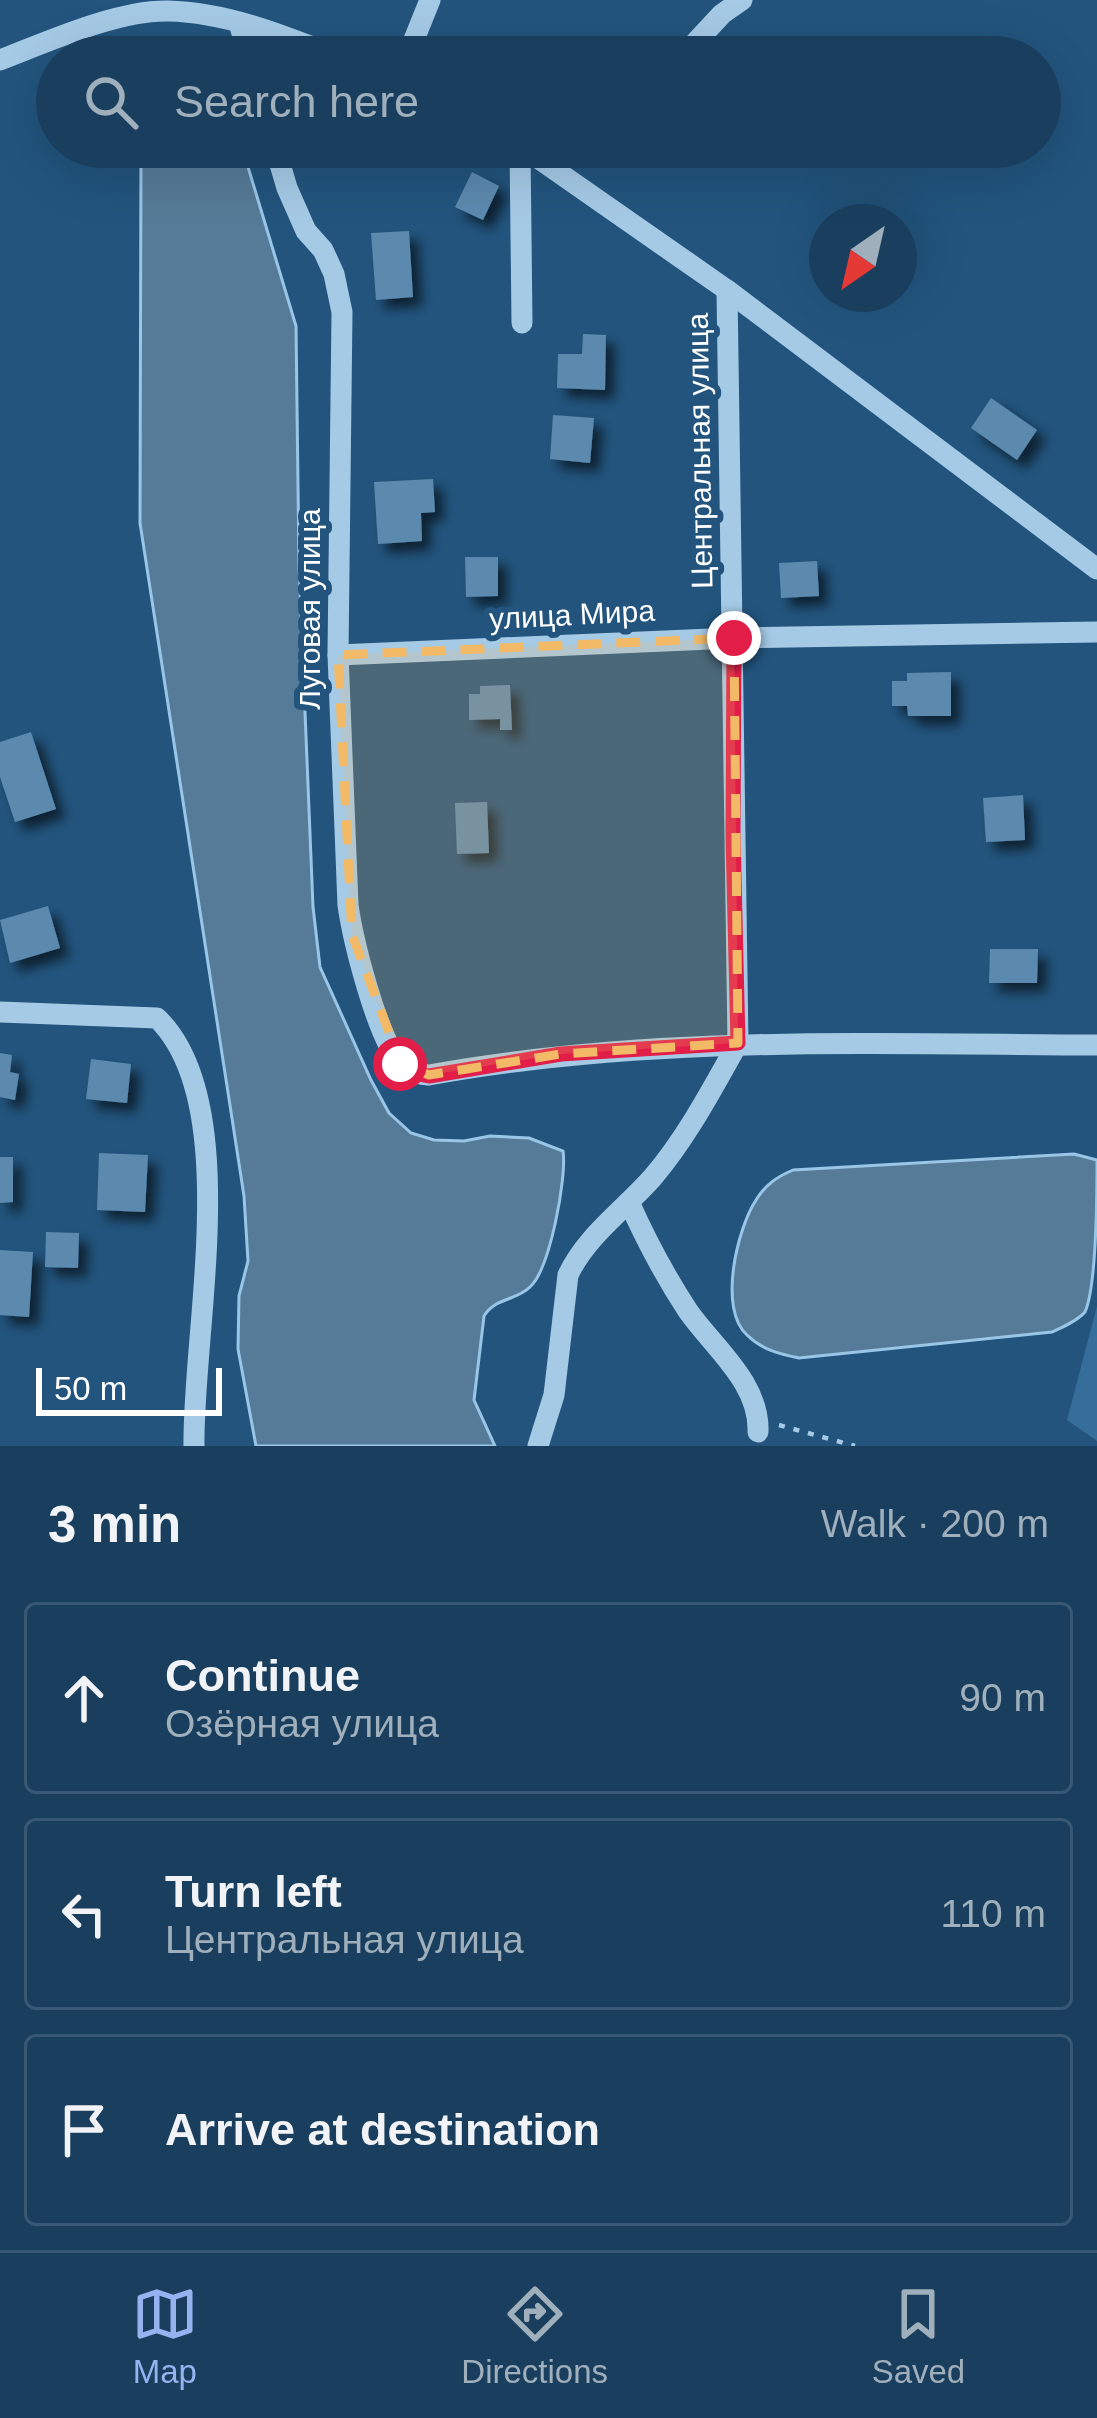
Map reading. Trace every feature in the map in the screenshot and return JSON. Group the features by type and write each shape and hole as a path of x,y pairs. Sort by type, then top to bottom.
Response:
{"street":[{"path":"415,36 430,0"},
{"path":"700,36 726,7 742,0"},
{"path":"64,36 166,11 217,9 239,23 277,36"},
{"path":"239,23 243,36"},
{"path":"0,60 36,46"},
{"name":"Луговая улица","path":"281,168 306,231 334,274 341,312 338,655 352,935 389,1048 409,1072 429,1076 561,1054 738,1043"},
{"path":"521,168 521,322"},
{"path":"551,168 727,290 1097,569"},
{"name":"Центральная улица","path":"727,290 738,1043"},
{"name":"улица Мира","path":"338,655 734,638 1097,632"},
{"path":"0,1012 157,1018 187,1058 203,1126 208,1227 194,1446"},
{"path":"538,1446 554,1395 568,1275 576,1257 629,1202 689,1127 738,1043 1097,1045"},
{"path":"629,1202 654,1256 690,1314 752,1394 758,1425"}],"path":[{"path":"758,1425 855,1446"}],"highlighted area":[{"path":"734,638 738,1043 561,1054 429,1075 401,1064 352,935 338,655"}],"shaded area":[{"path":"141,168 248,168 296,326 299,565 313,907 320,967 389,1113 411,1133 434,1140 529,1138 563,1151 556,1222 537,1277 530,1287 494,1305 484,1316 474,1400 495,1446 256,1446 238,1349 239,1296 248,1261 244,1196 140,523"},
{"path":"1074,1154 1097,1160 1096,1239 1085,1312 1065,1326 1052,1332 799,1358 759,1344 738,1323 732,1289 742,1230 760,1194 787,1173"},
{"path":"1097,1306 1097,1441 1067,1420"}],"building":[{"path":"472,172 499,186 483,220 455,207"},
{"path":"409,231 413,297 376,300 371,233"},
{"path":"583,334 606,335 605,390 557,388 558,354 582,354"},
{"path":"991,398 1037,430 1017,460 971,428"},
{"path":"553,415 594,418 590,463 550,459"},
{"path":"433,479 435,512 421,513 422,541 378,544 374,482"},
{"path":"465,557 498,557 498,596 466,597"},
{"path":"817,561 819,596 781,598 779,563"},
{"path":"951,672 951,716 908,716 907,706 892,706 892,681 907,681 907,673"},
{"path":"510,685 512,730 500,730 500,719 469,720 469,694 480,694 480,686"},
{"path":"31,732 56,809 15,822 0,777 0,742"},
{"path":"1023,795 1025,840 986,842 983,798"},
{"path":"487,802 489,853 457,854 455,803"},
{"path":"48,906 60,948 10,963 0,920"},
{"path":"990,949 1038,949 1037,983 989,983"},
{"path":"0,1053 12,1055 10,1072 19,1074 15,1100 0,1097"},
{"path":"91,1059 131,1064 127,1103 86,1099"},
{"path":"99,1153 148,1155 145,1212 97,1210"},
{"path":"0,1157 13,1157 13,1202 0,1203"},
{"path":"46,1232 79,1233 78,1268 45,1267"},
{"path":"0,1250 33,1252 29,1317 0,1315"}],"route":[{"path":"400,1064 409,1072 429,1076 561,1054 738,1043 734,638"}]}
